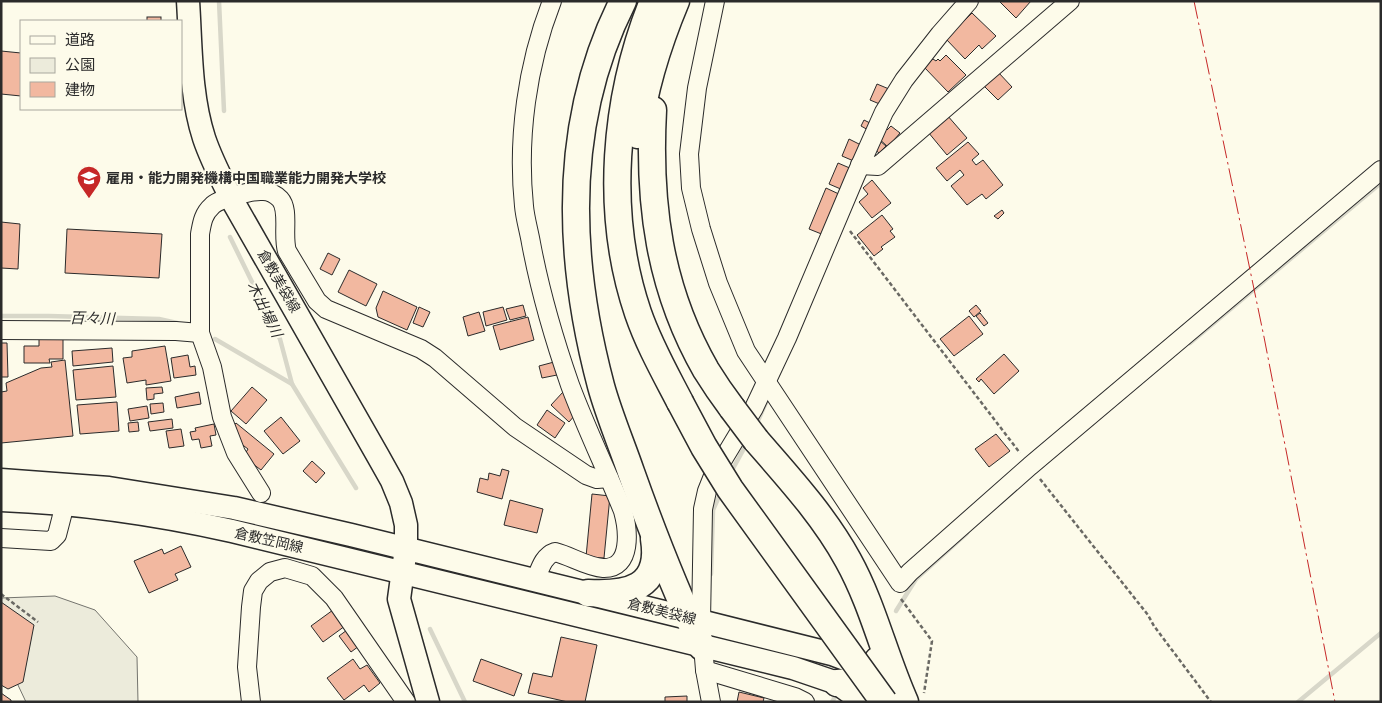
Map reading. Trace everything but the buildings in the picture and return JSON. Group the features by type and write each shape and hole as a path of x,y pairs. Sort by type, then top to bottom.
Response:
{"highway":[{"path":"622,1 604,44 594,76 582,128 577,167 575,208 577,252 584,307 602,388 653,534 694,619 703,658"},
{"path":"653,1 636,50 628,83 618,154 619,212 628,276 638,312 652,349 704,447 730,489 884,702"},
{"path":"676,1 647,86 640,116 636,148 635,213 638,243 651,308 680,402"},
{"path":"663,35 655,83 652,147 653,190 659,243 667,277 678,309 691,341 707,372 756,440 811,504 836,540 860,583 904,702"},
{"path":"588,594 630,591 648,578 653,569 655,548 653,534"},
{"path":"837,683 859,680 872,671 880,652 880,637"}],"main road":[{"name":"倉敷美袋線","path":"188,1 193,77 199,117 210,155 231,198 392,481 406,525 406,548 402,572 703,658 793,668 837,683 863,702"},
{"name":"倉敷笠岡線","path":"1,480 74,484 153,494 234,508 406,548"},
{"name":"倉敷笠岡線","path":"1,500 106,508 190,521 402,572"},
{"name":"倉敷美袋線","path":"406,548 832,654 860,664 872,671 882,678 904,702"},
{"path":"402,572 399,599 428,702"}],"street":[{"path":"536,581 544,560 549,554 555,552 602,568 610,567 618,563 623,557 627,538 626,526 609,478 571,386 554,337 537,275 524,207 522,151 526,105 542,26 552,1"},
{"path":"715,1 696,88 689,154 691,188 701,229 718,283 746,351 900,583 910,572 1033,470 1381,170"},
{"path":"694,619 703,509 713,476 754,408 769,388 787,338 884,112 904,80 969,1"},
{"path":"860,165 878,166 1070,1"},
{"path":"261,493 236,453 222,417 212,367 200,333 200,234 203,219 212,205 252,191 263,190 273,193 280,198 286,214 284,233 288,251 317,301 326,309 421,349 435,358 523,432 586,475 597,479 609,478"},
{"path":"1,330 176,331 200,333"},
{"path":"1,538 51,541 57,535 65,504"},
{"path":"251,702 248,668 253,591 259,581 270,572 285,568 312,576 334,598 406,702"},
{"path":"703,658 712,702"},
{"path":"703,658 805,702"}],"path":[{"path":"848,228 1033,470 1148,615 1154,626 1211,702"},
{"path":"1,594 38,622"},
{"path":"900,598 932,641 923,702"}],"green space":[{"path":"55,596 95,610 137,657 138,702 26,702 17,683 1,678 1,598"}],"waterway":[{"name":"木出場川","path":"219,1 224,111"},
{"path":"1190,343 1381,183"},
{"name":"木出場川","path":"230,237 280,339 292,384 356,488"},
{"name":"百々川","path":"1,316 159,319 177,323"},
{"name":"百々川","path":"215,339 292,384"},
{"path":"756,425 769,396"},
{"path":"730,474 747,443"},
{"path":"711,574 713,510 721,492"},
{"path":"896,611 916,579 967,533"},
{"path":"430,629 465,702"},
{"path":"1298,702 1381,633"},
{"path":"832,702 835,697"}],"power":[{"path":"1194,1 1264,337 1335,702"}],"place":[{"name":"雇用・能力開発機構中国職業能力開発大学校","path":"89,199"}]}
